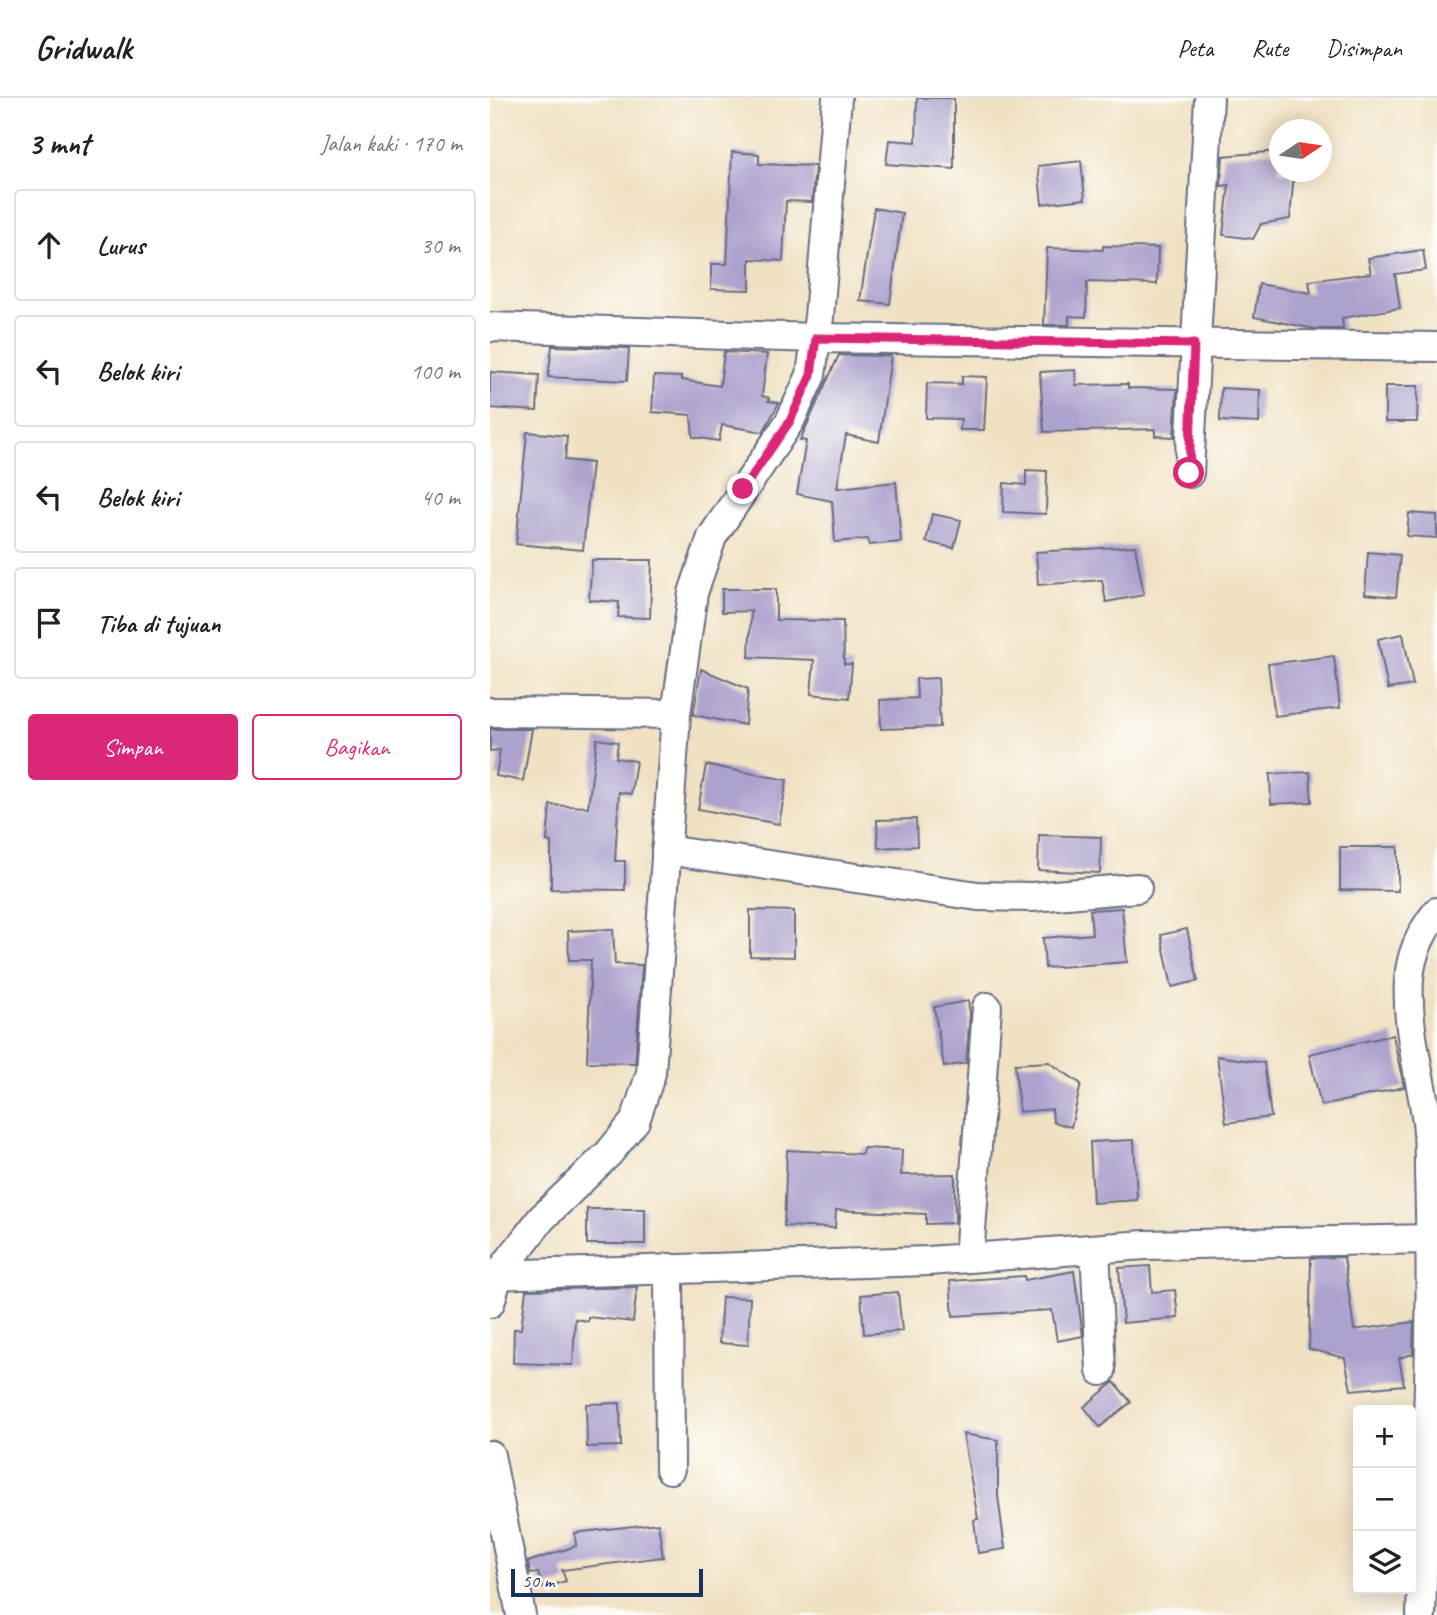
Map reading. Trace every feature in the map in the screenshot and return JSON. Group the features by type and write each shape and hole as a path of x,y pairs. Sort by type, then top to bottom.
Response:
{"street":[{"path":"490,1303 494,1275 541,1219 609,1153 635,1121 651,1073 676,714 693,593 712,537 790,421 811,375 838,98"},
{"path":"1189,473 1209,98"},
{"path":"490,327 816,338 1437,347"},
{"path":"490,712 676,714"},
{"path":"666,850 978,896 1031,897 1137,888"},
{"path":"1421,1615 1432,1470 1433,1194 1427,1125 1408,1013 1414,951 1424,929 1437,912"},
{"path":"969,1258 987,1007"},
{"path":"494,1275 969,1258 1145,1245 1431,1239"},
{"path":"1094,1249 1101,1371"},
{"path":"669,1268 670,1469"},
{"path":"490,1455 521,1615"}],"building":[{"path":"917,98 954,98 954,169 886,164 889,140 916,142"},
{"path":"732,152 759,154 759,164 815,166 812,202 786,201 783,261 750,259 750,290 711,289 711,264 727,264"},
{"path":"1269,152 1269,182 1293,182 1290,219 1261,224 1253,239 1223,235 1229,185 1221,186 1223,156"},
{"path":"1081,161 1085,199 1042,204 1038,166"},
{"path":"874,208 902,213 890,304 860,301"},
{"path":"1103,246 1158,248 1157,284 1087,282 1086,317 1069,316 1069,325 1044,325 1047,248 1103,250"},
{"path":"1423,250 1426,270 1395,274 1400,308 1342,318 1343,329 1315,329 1254,317 1259,284 1311,293 1309,281 1371,273 1368,258"},
{"path":"552,346 629,348 627,381 548,377"},
{"path":"724,352 767,354 762,396 769,398 768,401 779,403 763,432 722,425 719,441 693,437 691,415 652,412 654,376 681,377 681,380 720,386"},
{"path":"839,355 891,356 879,442 846,435 837,488 896,482 901,542 869,545 868,539 835,542 832,501 797,494 806,441 800,440"},
{"path":"1075,370 1076,385 1128,384 1128,388 1177,389 1174,437 1155,436 1155,429 1044,432 1040,372"},
{"path":"490,372 539,375 537,411 490,408"},
{"path":"962,376 987,377 984,430 960,430 961,419 926,418 927,383 962,384"},
{"path":"1385,386 1418,386 1417,422 1385,422"},
{"path":"1221,388 1260,390 1259,423 1220,421"},
{"path":"527,432 567,436 565,460 592,463 583,550 516,544"},
{"path":"1026,470 1047,471 1046,514 1003,512 1004,483 1026,485"},
{"path":"1409,513 1437,515 1437,538 1407,536"},
{"path":"932,514 961,520 954,548 926,542"},
{"path":"1135,546 1144,595 1106,602 1102,580 1038,585 1036,552"},
{"path":"1368,552 1400,555 1396,597 1365,594"},
{"path":"592,560 652,560 650,618 618,617 619,602 589,600"},
{"path":"722,589 776,589 776,620 843,621 844,664 852,664 849,698 811,694 814,660 749,657 751,611 722,612"},
{"path":"1403,634 1413,685 1388,689 1378,639"},
{"path":"1334,656 1340,708 1275,716 1268,664"},
{"path":"701,669 748,689 745,725 693,715"},
{"path":"938,678 940,727 881,729 880,700 917,698 916,679"},
{"path":"490,729 532,729 523,781 496,776 500,750 490,751"},
{"path":"597,739 618,742 616,758 636,761 631,794 619,792 615,861 625,861 625,890 551,889 551,842 547,841 550,805 588,807"},
{"path":"706,765 787,780 779,824 698,809"},
{"path":"1310,772 1312,802 1271,804 1270,774"},
{"path":"916,819 917,846 878,848 877,820"},
{"path":"1039,835 1101,837 1100,873 1038,870"},
{"path":"1340,847 1398,847 1398,891 1340,890"},
{"path":"1122,908 1127,962 1045,968 1043,938 1092,934 1090,910"},
{"path":"750,910 794,911 794,957 750,956"},
{"path":"613,929 615,964 642,965 635,1063 587,1062 591,960 569,960 568,931"},
{"path":"1187,929 1198,981 1172,987 1161,935"},
{"path":"968,1001 970,1013 966,1063 944,1067 934,1007"},
{"path":"1393,1035 1404,1087 1321,1106 1309,1054"},
{"path":"1217,1056 1264,1063 1271,1117 1226,1123"},
{"path":"1049,1062 1081,1084 1071,1127 1053,1122 1052,1109 1019,1112 1015,1064"},
{"path":"1134,1140 1137,1200 1093,1203 1090,1142"},
{"path":"863,1148 902,1150 901,1175 955,1174 955,1223 926,1224 926,1214 836,1210 835,1228 784,1226 787,1150 862,1154"},
{"path":"587,1209 645,1209 645,1244 587,1244"},
{"path":"1344,1257 1354,1330 1414,1322 1413,1354 1399,1358 1404,1385 1351,1390 1345,1358 1309,1349 1311,1258"},
{"path":"1150,1266 1152,1292 1175,1290 1178,1318 1123,1323 1119,1268"},
{"path":"1074,1271 1083,1336 1057,1341 1052,1310 953,1316 950,1281 1024,1276 1025,1280"},
{"path":"637,1287 633,1322 588,1317 588,1321 575,1319 573,1365 513,1363 514,1329 521,1329 526,1290"},
{"path":"898,1292 902,1331 864,1334 861,1295"},
{"path":"722,1297 750,1298 748,1345 719,1343"},
{"path":"1114,1382 1131,1402 1100,1427 1084,1407"},
{"path":"620,1403 621,1446 587,1447 586,1404"},
{"path":"963,1434 998,1440 998,1496 1005,1549 978,1553 974,1520 978,1519"},
{"path":"658,1523 663,1557 562,1570 566,1581 543,1588 538,1573 530,1574 528,1562 576,1546 575,1533"}],"route":[{"path":"743,489 790,421 811,375 816,338 1194,344 1189,473"}]}
